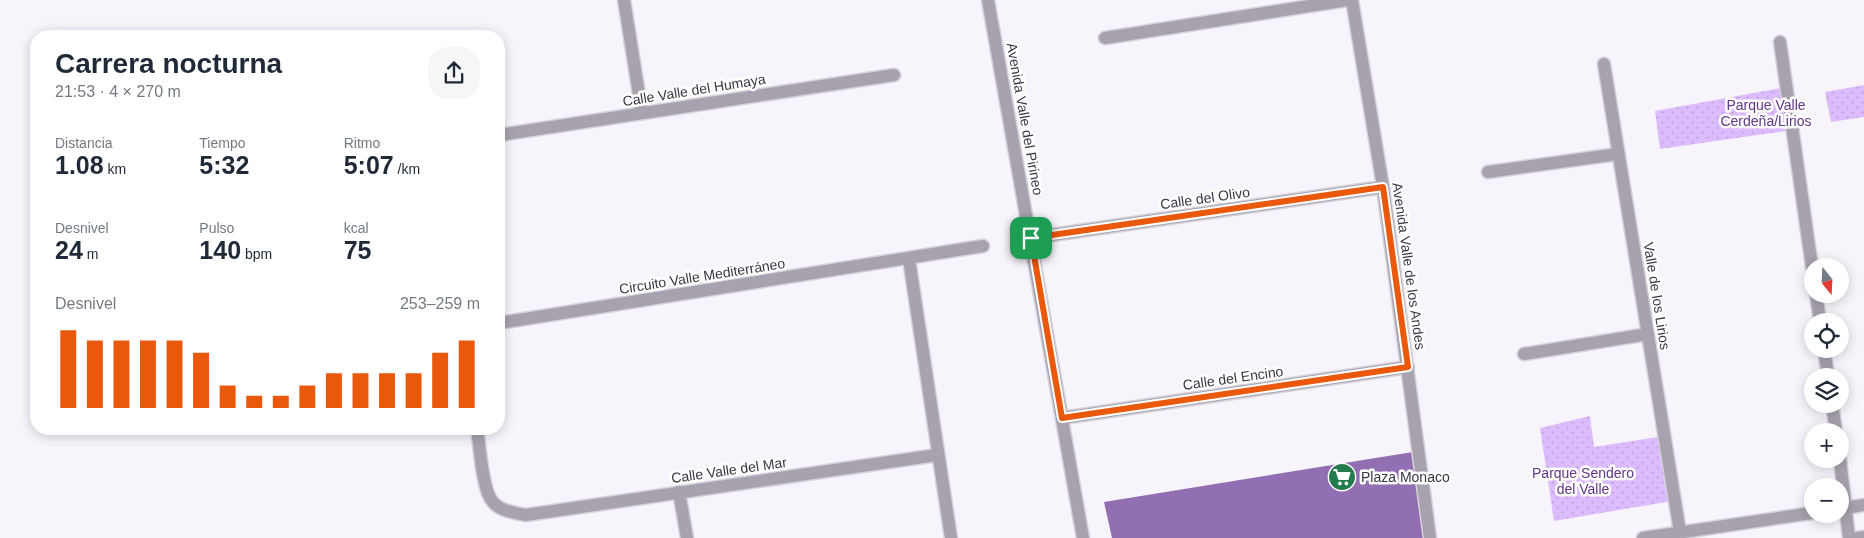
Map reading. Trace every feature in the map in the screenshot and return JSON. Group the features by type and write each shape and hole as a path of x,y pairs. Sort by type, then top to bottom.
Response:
{"street":[{"path":"624,0 642,113"},
{"name":"Avenida Valle del Pirineo","path":"988,0 1083,538"},
{"path":"1105,38 1348,0"},
{"name":"Avenida Valle de los Andes","path":"1352,0 1383,187 1430,538"},
{"path":"1780,42 1811,258"},
{"name":"Valle de los Lirios","path":"1604,64 1680,532"},
{"name":"Calle Valle del Humaya","path":"505,135 894,75"},
{"path":"1488,172 1618,154"},
{"name":"Calle del Olivo","path":"1031,238 1383,187"},
{"name":"Circuito Valle Mediterráneo","path":"505,322 983,246"},
{"path":"909,259 951,538"},
{"path":"1524,354 1648,334"},
{"name":"Calle del Encino","path":"1062,418 1408,367"},
{"name":"Calle Valle del Mar","path":"478,435 487,491 492,502 503,510 526,516 937,455"},
{"path":"679,492 686,538"},
{"path":"1849,507 1864,505"},
{"path":"1643,538 1804,514"},
{"path":"1846,523 1849,538"},
{"path":"1857,538 1864,537"}],"green space":[{"path":"1864,85 1864,117 1831,122 1825,92"},
{"name":"Parque Valle Cerdeña/Lirios","path":"1787,87 1793,130 1660,149 1655,111"},
{"name":"Parque Sendero del Valle","path":"1590,416 1594,447 1664,436 1678,500 1554,521 1540,428"}],"building":[{"name":"Plaza Monaco","path":"1419,451 1430,538 1112,538 1104,502"}],"place":[{"name":"Plaza Monaco","path":"1342,477"}],"route":[{"path":"1383,187 1396,292 1408,367 1062,418 1031,238 1383,187"}]}
